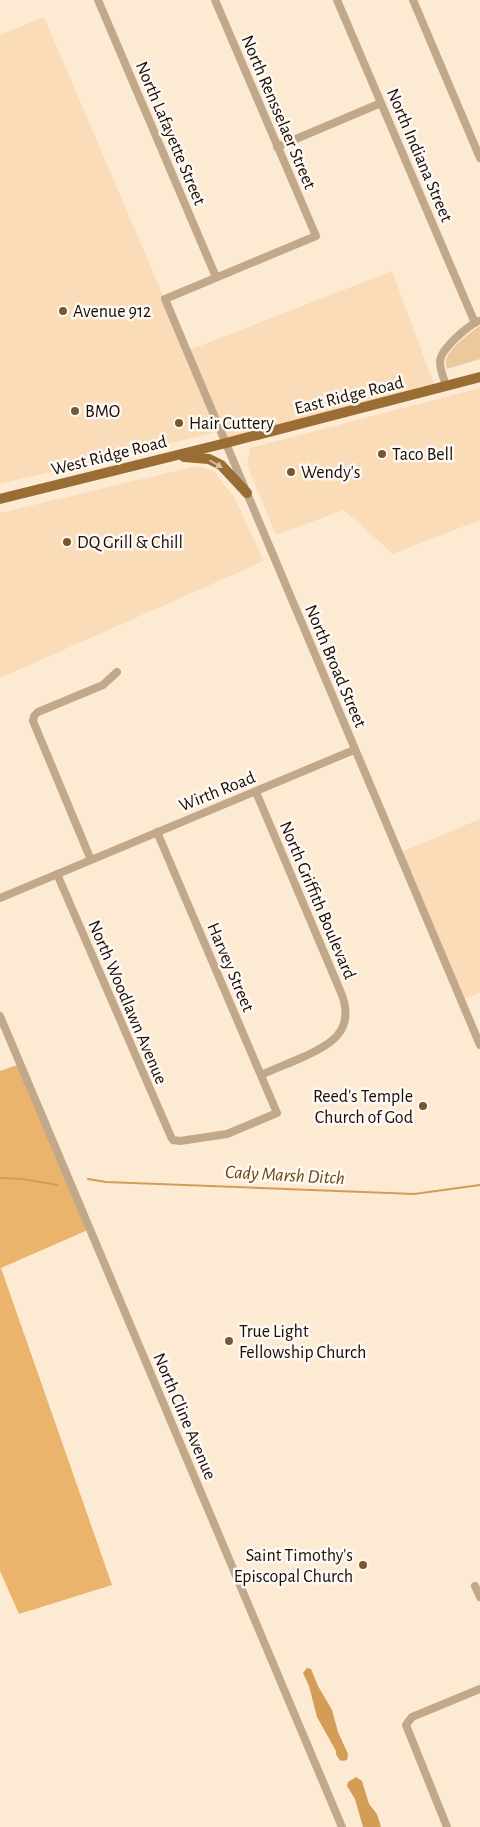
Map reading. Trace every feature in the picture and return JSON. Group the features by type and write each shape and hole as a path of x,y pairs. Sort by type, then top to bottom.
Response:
{"main road":[{"name":"East Ridge Road","path":"226,443 480,377"},
{"name":"West Ridge Road","path":"0,499 226,443"},
{"path":"175,456 209,460 221,465 247,493"}],"street":[{"name":"North Lafayette Street","path":"98,0 216,277"},
{"name":"North Rensselaer Street","path":"214,0 316,236 216,277"},
{"name":"North Indiana Street","path":"337,0 478,322"},
{"path":"413,0 480,158"},
{"path":"277,147 381,103"},
{"name":"North Broad Street","path":"216,277 165,299 480,1045"},
{"path":"446,386 441,357 448,347 478,322"},
{"path":"91,860 34,727 33,719 38,712 103,685 116,672"},
{"name":"Wirth Road","path":"0,898 354,750"},
{"name":"North Griffith Boulevard","path":"256,792 342,995 346,1010 341,1031 330,1044 261,1075"},
{"name":"Harvey Street","path":"156,832 277,1113"},
{"name":"North Woodlawn Avenue","path":"57,874 173,1140 180,1141 228,1134 277,1113"},
{"name":"North Cline Avenue","path":"0,1016 342,1827"},
{"path":"475,1586 480,1597"},
{"path":"447,1827 406,1725 412,1717 480,1689"}],"shaded area":[{"path":"44,17 221,431 0,484 0,35"},
{"path":"392,271 435,387 227,441 189,350"},
{"path":"480,326 480,359 447,369 446,360 452,349"},
{"path":"480,388 480,520 393,554 344,510 276,535 247,465 250,448"},
{"path":"196,466 213,470 234,497 264,561 0,678 0,513"},
{"path":"480,819 480,993 461,1000 399,853"},
{"path":"20,1064 90,1229 1,1268 112,1585 19,1614 0,1571 0,1071"},
{"path":"307,1668 311,1669 318,1686 332,1710 338,1732 348,1754 347,1760 341,1761 338,1758 317,1717 309,1686 303,1673"},
{"path":"356,1777 362,1781 369,1804 377,1814 381,1827 363,1827 355,1799 347,1786 348,1782"}],"waterway":[{"name":"Cady Marsh Ditch","path":"0,1178 22,1179 58,1185"},
{"name":"Cady Marsh Ditch","path":"88,1179 106,1182 414,1194 480,1185"}],"place":[{"name":"Avenue 912","path":"63,311"},
{"name":"BMO","path":"75,411"},
{"name":"Hair Cuttery","path":"179,423"},
{"name":"Taco Bell","path":"382,454"},
{"name":"Wendy's","path":"291,472"},
{"name":"DQ Grill & Chill","path":"67,542"},
{"name":"Reed's Temple Church of God","path":"423,1106"},
{"name":"True Light Fellowship Church","path":"229,1341"},
{"name":"Saint Timothy's Episcopal Church","path":"363,1565"}]}
